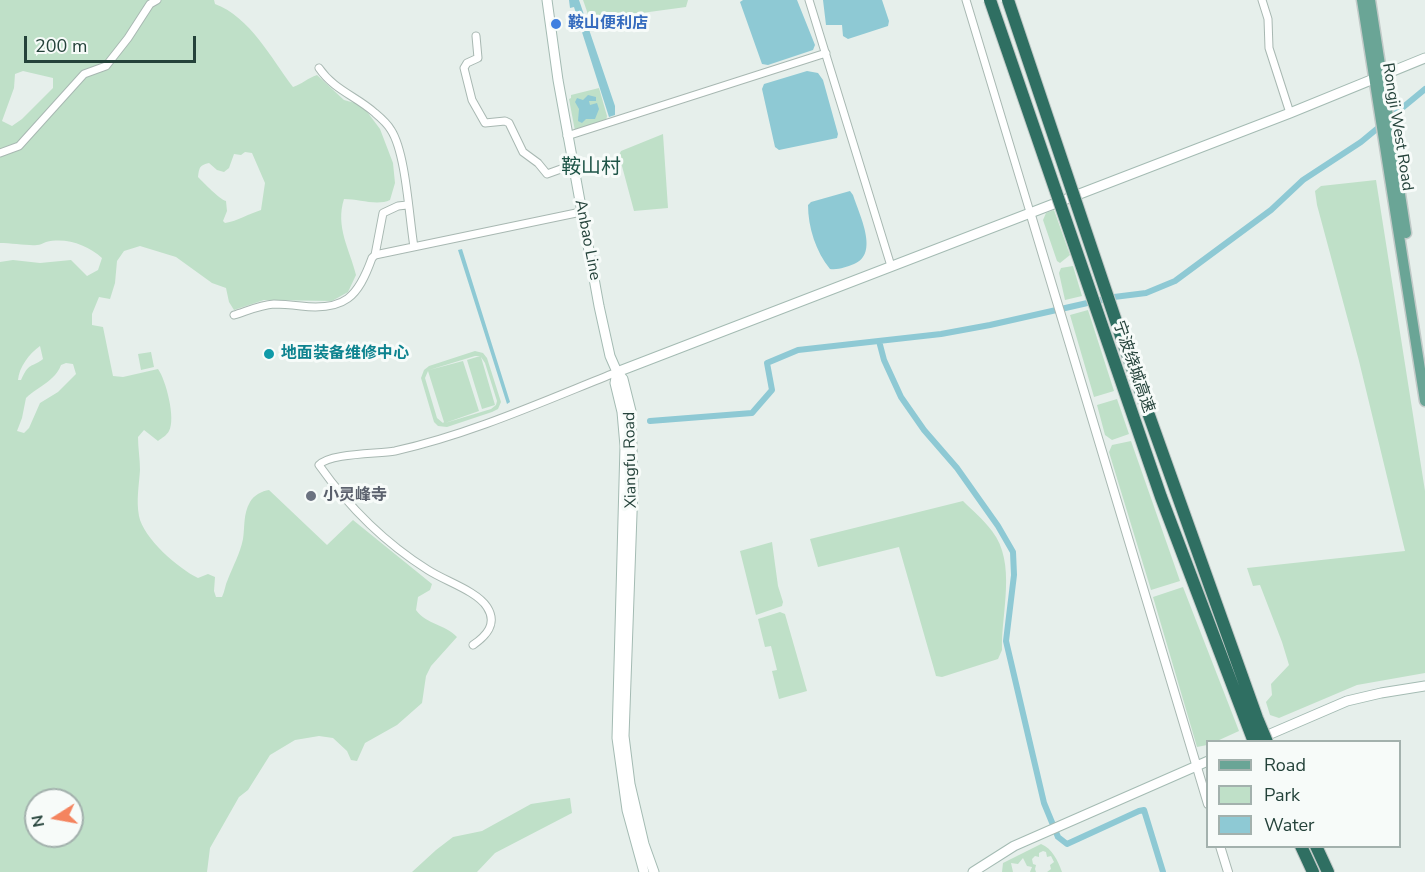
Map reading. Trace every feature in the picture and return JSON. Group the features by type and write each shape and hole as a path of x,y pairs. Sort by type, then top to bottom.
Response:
{"highway":[{"name":"宁波绕城高速","path":"990,0 1161,497 1253,740"},
{"name":"宁波绕城高速","path":"1008,0 1125,348 1267,740"},
{"path":"1302,848 1313,872"},
{"path":"1317,848 1328,872"}],"main road":[{"name":"Anbao Line","path":"547,0 581,212 610,356 617,372"},
{"name":"Rongji West Road","path":"1362,0 1379,76"},
{"name":"Rongji West Road","path":"1370,0 1425,401"},
{"path":"617,372 1290,113 1425,58"},
{"name":"Rongji West Road","path":"1386,123 1425,358"},
{"name":"Xiangfu Road","path":"617,372 615,382 622,412 625,446 617,738 627,810 644,872"},
{"name":"Xiangfu Road","path":"617,372 623,379 628,394 633,446 624,736 630,784 644,844 654,872"},
{"path":"1255,740 1347,701 1425,686"},
{"path":"973,872 1014,846 1206,762"}],"street":[{"path":"0,153 19,146 84,74 106,66 150,4 157,0"},
{"path":"809,0 891,266"},
{"path":"966,0 1206,798"},
{"path":"1262,0 1268,19 1269,48 1290,113"},
{"path":"476,36 478,58 467,63 464,68 472,100 484,123 505,121 509,123 523,152 538,163 547,174 573,165"},
{"path":"567,136 826,53"},
{"path":"319,68 336,87 363,102 392,131 402,165 414,247"},
{"path":"234,315 273,304 324,307 339,304 352,297 358,290 375,255 383,213 398,206 407,205"},
{"path":"375,255 581,212"},
{"path":"473,645 488,632 491,625 487,608 480,600 428,570 388,542 336,490 319,465 322,461 392,451 426,443 494,420 617,372"},
{"path":"1221,848 1228,872"}],"green space":[{"path":"0,0 214,0 215,4 239,18 249,28 293,87 317,75 344,100 362,105 380,129 393,163 395,183 390,200 374,202 344,199 342,229 356,275 348,292 332,301 264,300 234,310 229,302 226,288 212,283 176,257 140,246 124,251 117,261 115,283 110,299 99,297 92,314 92,325 103,327 113,376 123,377 158,369 164,382 171,409 169,431 158,441 144,430 138,437 139,516 154,543 181,568 198,578 208,574 215,577 216,597 222,597 242,544 248,507 256,495 269,490 327,545 353,520 432,584 430,590 418,597 416,610 425,619 447,629 457,637 431,666 426,676 422,703 397,725 365,743 357,761 351,760 347,751 333,738 319,736 295,740 270,755 248,790 239,797 210,848 207,872 0,872 0,262 13,260 40,263 71,260 87,276 98,270 102,258 90,249 69,241 34,245 0,243","holes":["23,71 53,78 53,88 12,126 2,121 14,88 15,74","245,152 252,153 265,183 261,210 225,223 223,221 227,211 226,201 198,177 200,167 209,163 217,170 224,172 229,168 234,154 241,155","40,346 43,359 28,368 21,380 18,380 22,366","73,364 76,374 58,392 40,403 29,428 24,433 17,431 26,398 51,379 61,365"]},
{"path":"583,0 688,0 686,7 590,20"},
{"path":"599,88 607,116 606,121 575,131 569,99 571,95"},
{"path":"663,134 668,208 634,211 619,155 621,151"},
{"path":"1376,180 1425,491 1425,673 1357,685 1279,718 1270,715 1266,702 1272,695 1271,684 1289,665 1260,585 1253,586 1247,568 1405,551 1315,191 1321,186"},
{"path":"1054,210 1070,255 1060,263 1057,261 1043,220 1046,213"},
{"path":"1073,266 1082,296 1065,300 1059,273 1061,268"},
{"path":"1088,310 1114,391 1094,397 1070,315"},
{"path":"475,351 483,353 487,358 501,402 498,409 447,427 438,426 434,422 421,378 424,370 429,366","holes":["480,356 467,360 482,409 495,405 481,357 497,401 496,405 491,409 445,423 479,411 463,361 429,370","428,371 444,422 443,423 437,418 425,378"]},
{"path":"151,352 154,367 141,370 138,354"},
{"path":"1117,399 1129,434 1112,440 1105,435 1097,405"},
{"path":"1131,441 1180,581 1151,590 1109,452 1112,445"},
{"path":"963,501 992,531 1000,544 1004,558 1006,589 1002,650 998,659 942,677 936,676 899,547 818,567 810,539"},
{"path":"772,542 778,586 783,602 782,606 756,615 740,551"},
{"path":"1183,587 1239,731 1219,740 1206,740 1206,745 1197,747 1153,597"},
{"path":"780,612 785,614 807,691 779,699 772,671 777,670 771,646 765,647 758,619"},
{"path":"570,798 572,813 495,853 477,872 412,872 453,837 482,831 531,804"},
{"path":"1041,844 1051,852 1062,872 1047,872 1054,862 1051,856 1047,857 1046,852 1043,851 1039,853 1039,857 1035,856 1032,859 1033,864 1036,865 1036,872 1030,872 1032,867 1027,866 1023,858 1018,864 1011,863 1013,872 1002,872 1003,863"}],"water":[{"path":"569,0 579,0 615,106 615,115 609,117 574,7 570,8"},
{"path":"743,0 797,0 815,45 813,50 768,65 762,64 740,2"},
{"path":"823,0 882,0 889,21 888,26 848,39 843,36 842,25 826,25"},
{"path":"807,71 818,73 823,80 838,134 837,138 779,150 775,147 762,89 764,84"},
{"path":"588,95 596,97 596,101 589,101 590,105 597,103 599,109 595,119 586,119 582,123 578,121 579,109 575,102 577,98 583,100"},
{"path":"850,191 866,233 866,252 862,259 854,264 839,269 830,269 814,239 809,222 808,205 811,202"},
{"path":"462,249 510,402 507,404 458,250"}],"waterway":[{"path":"650,421 752,413 772,390 767,363 798,350 941,334 1114,297 1146,293 1175,281 1271,210 1303,180 1361,142 1425,89"},
{"path":"879,341 884,360 901,397 924,430 957,468 998,526 1013,552 1014,575 1006,641 1044,803 1058,837 1067,844 1144,810 1163,872"}],"place":[{"name":"鞍山便利店","path":"556,24"},
{"name":"地面装备维修中心","path":"269,354"},
{"name":"小灵峰寺","path":"311,496"}],"district":[{"name":"鞍山村","path":"591,168"}]}
